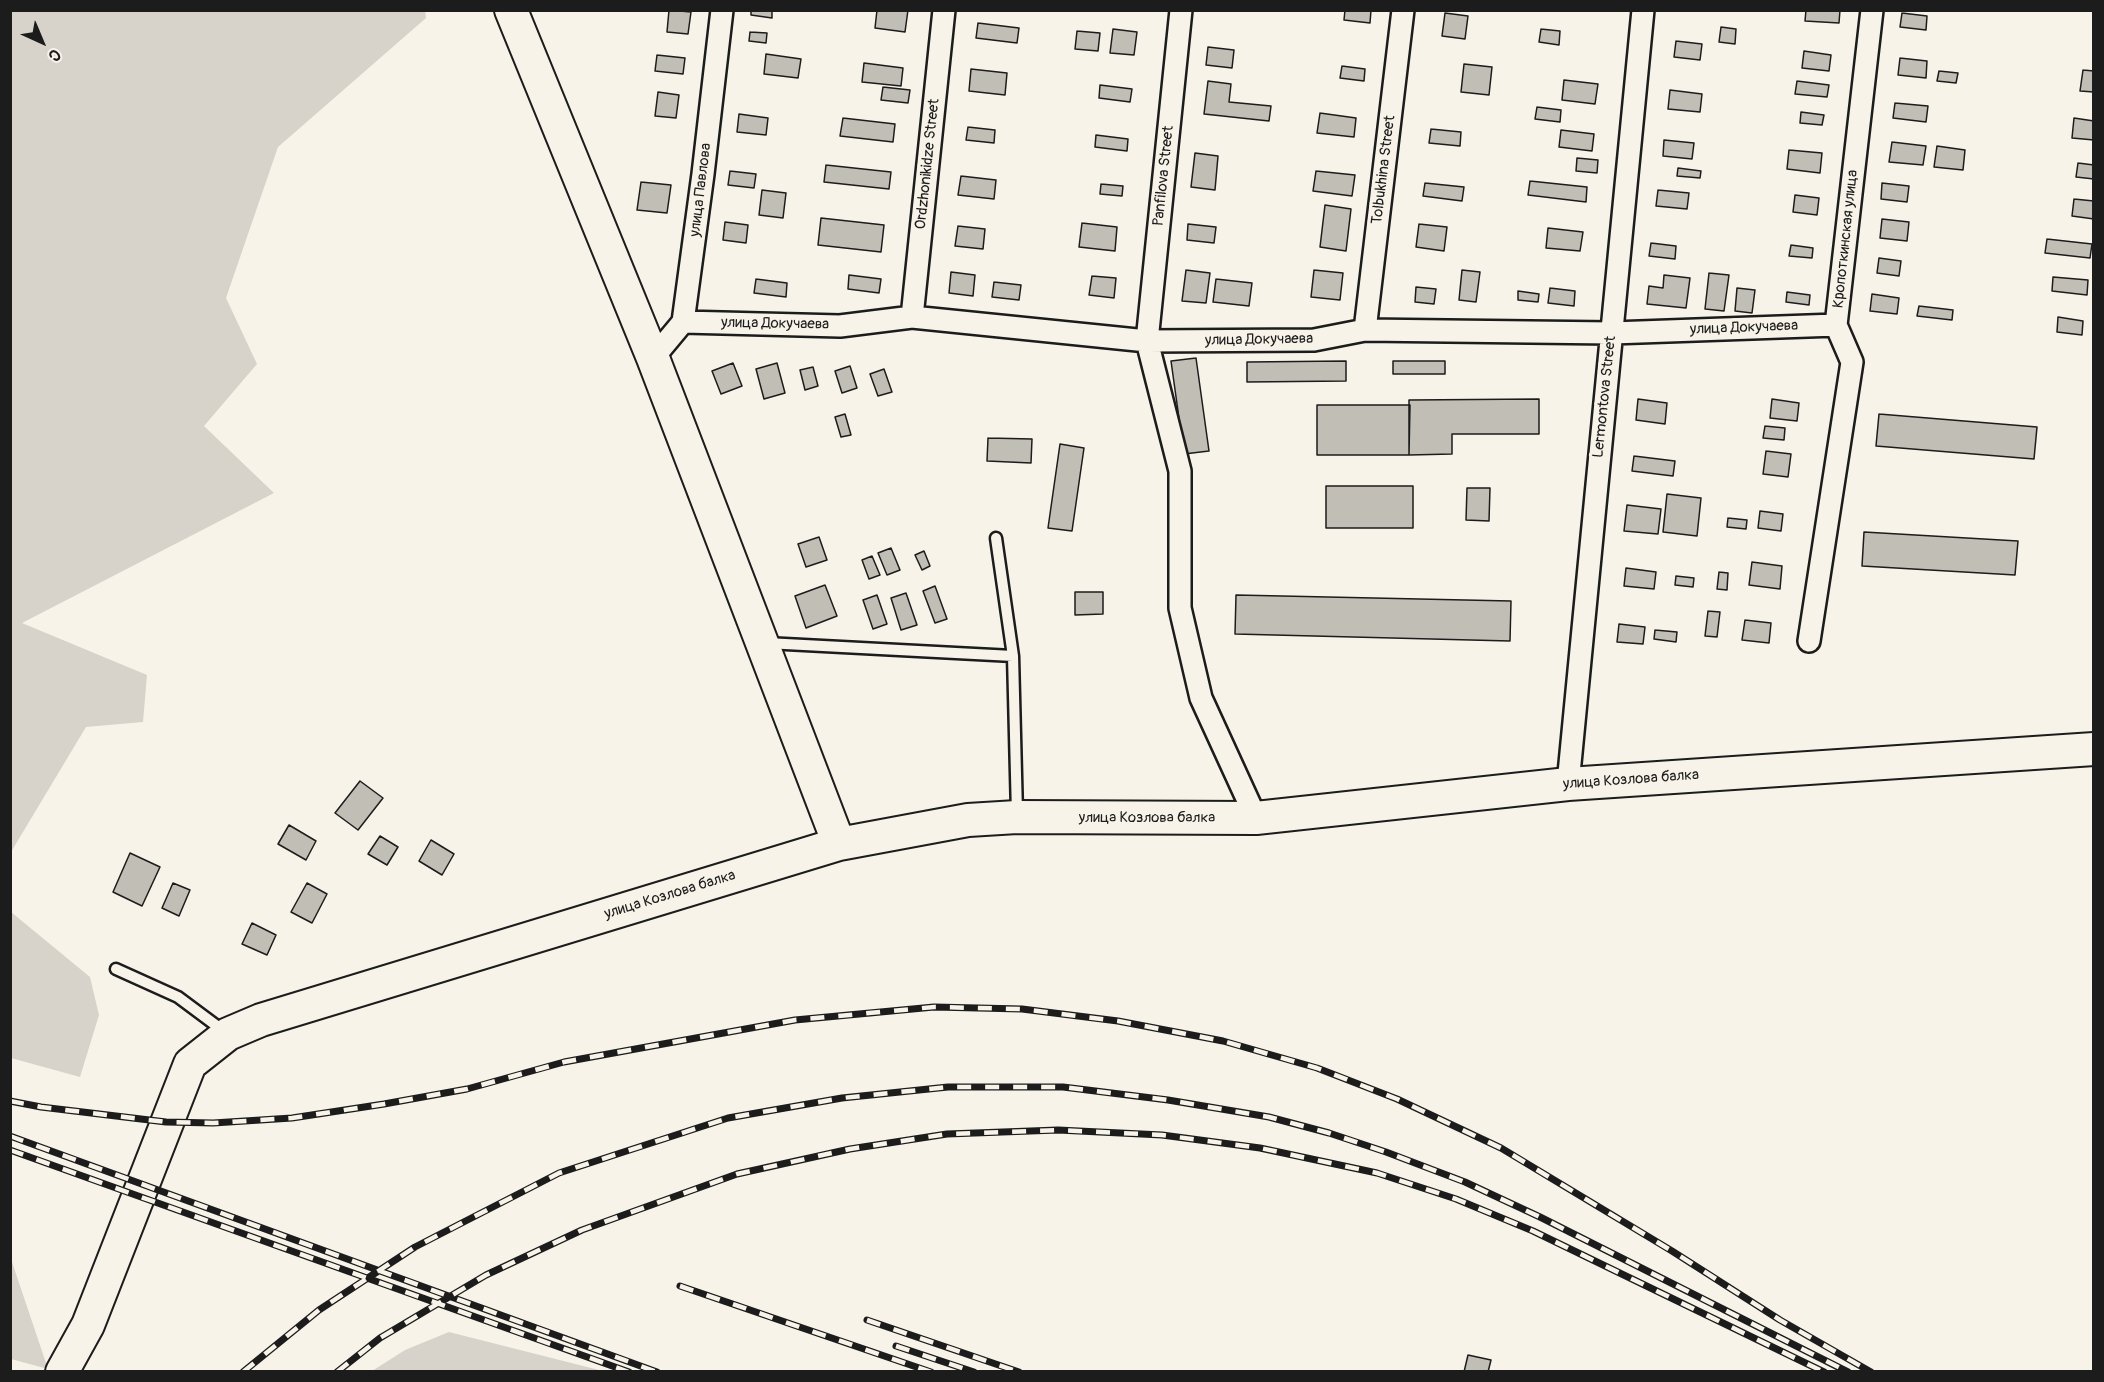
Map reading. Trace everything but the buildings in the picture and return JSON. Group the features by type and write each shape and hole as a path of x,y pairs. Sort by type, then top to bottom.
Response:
{"main road":[{"path":"511,10 653,358 838,844"},
{"name":"улица Козлова балка","path":"62,1371 88,1325 190,1064 228,1034 261,1020 838,844 968,820 1017,817 1256,818 1568,783 2094,749"}],"street":[{"name":"улица Павлова","path":"683,322 722,10"},
{"name":"Ordzhonikidze Street","path":"912,317 944,10"},
{"name":"Panfilova Street","path":"1147,341 1181,10"},
{"name":"Tolbukhina Street","path":"1365,330 1403,10"},
{"name":"Lermontova Street","path":"1568,783 1643,10"},
{"name":"Кропоткинская улица","path":"1809,641 1852,362 1836,325 1872,10"},
{"name":"улица Докучаева","path":"683,322 840,326 912,317 1147,341 1314,340 1365,330 1612,333 1836,325"},
{"path":"653,358 683,322"},
{"path":"1147,341 1180,471 1180,608 1201,698 1256,818"}],"lane":[{"path":"996,538 1012,656 1017,817"},
{"path":"762,642 1012,656"},
{"path":"116,969 178,997 228,1034"}],"shaded area":[{"path":"11,10 425,10 426,18 278,147 226,298 257,364 204,426 274,493 22,623 147,675 143,722 86,727 11,852"},
{"path":"11,912 90,977 99,1015 80,1077 11,1058"},
{"path":"11,1259 48,1369 11,1359"},
{"path":"449,1332 603,1371 372,1371 405,1350"}],"railway":[{"path":"10,1101 41,1107 166,1122 213,1123 292,1118 467,1089 564,1062 795,1020 934,1007 1022,1009 1118,1021 1223,1041 1317,1068 1397,1099 1501,1148 1672,1251 1780,1320 1871,1372"},
{"path":"243,1372 319,1310 415,1247 559,1173 728,1118 842,1098 948,1087 1063,1087 1168,1100 1269,1117 1329,1133 1465,1182 1540,1217 1848,1372"},
{"path":"337,1372 380,1338 486,1275 582,1230 737,1174 850,1149 947,1134 1058,1130 1162,1135 1260,1148 1377,1173 1456,1199 1533,1231 1824,1372"},
{"path":"10,1136 657,1372"},
{"path":"10,1150 629,1372"},
{"path":"680,1286 931,1372"},
{"path":"867,1320 1019,1372"},
{"path":"896,1346 974,1372"}]}
